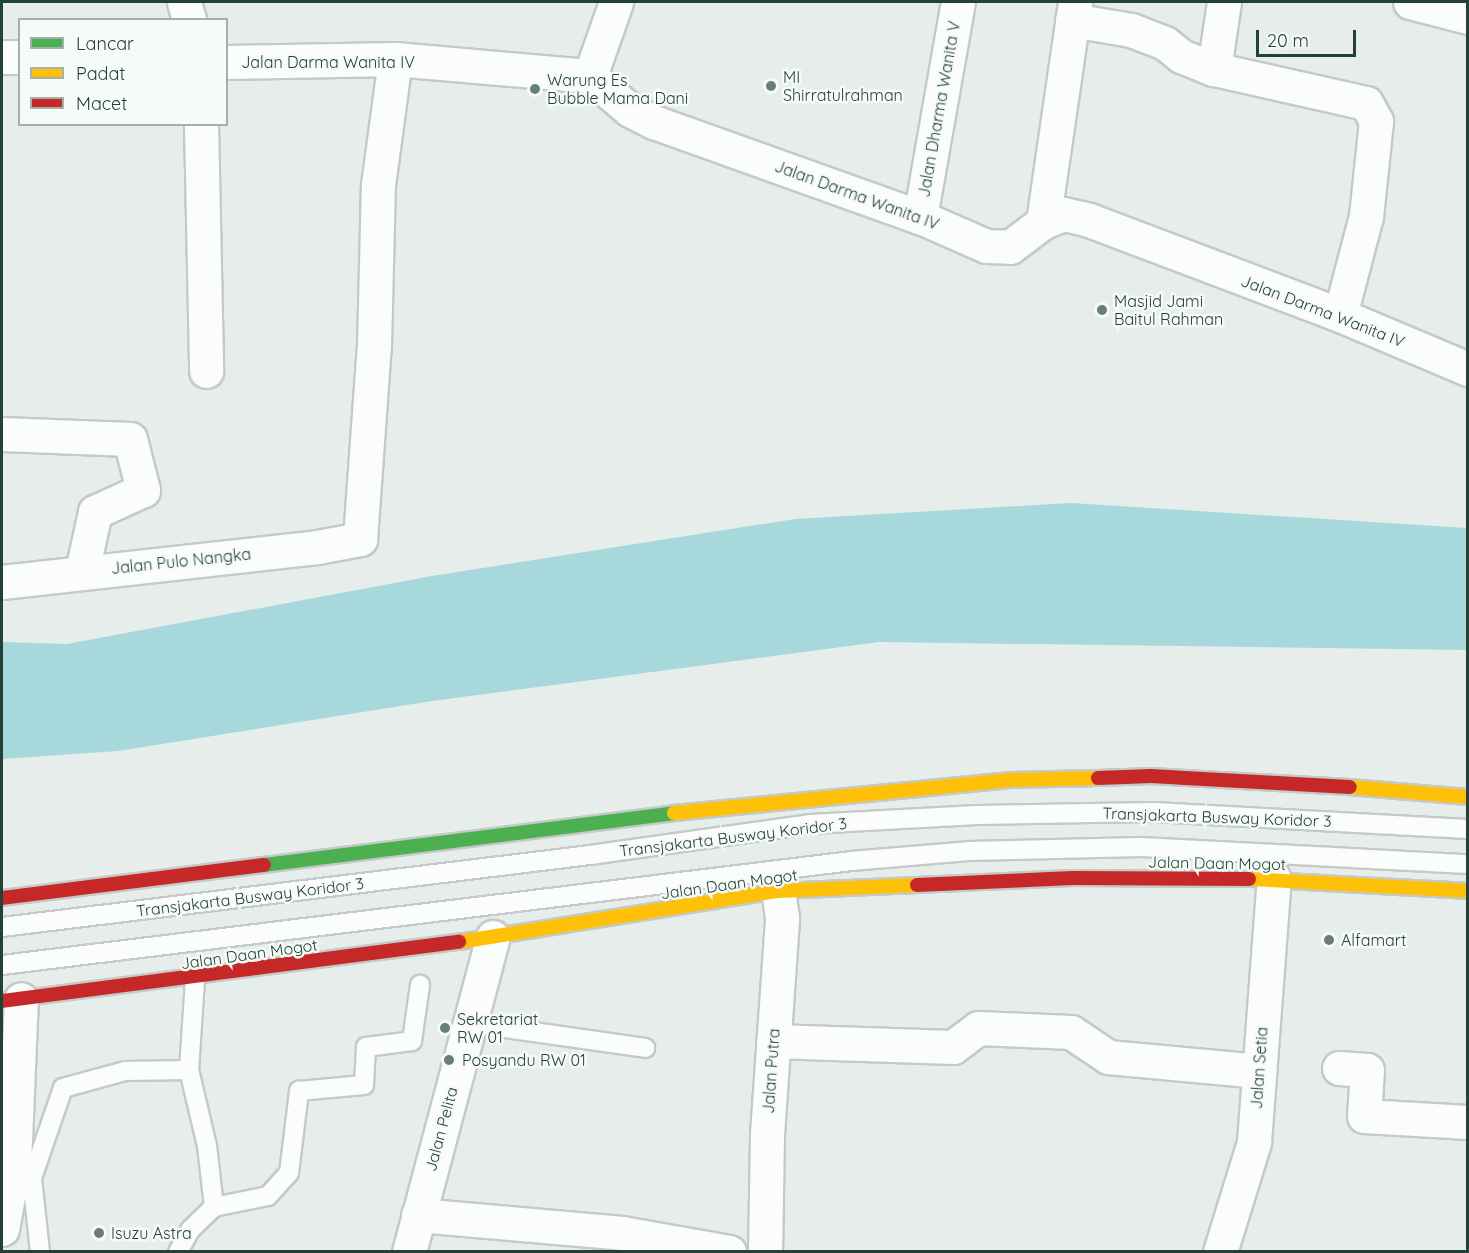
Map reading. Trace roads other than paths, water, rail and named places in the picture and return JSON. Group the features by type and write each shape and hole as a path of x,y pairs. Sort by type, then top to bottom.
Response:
{"highway":[{"path":"2,898 732,806 1010,780 1151,776 1272,781 1467,797"},
{"name":"Jalan Daan Mogot","path":"11,1000 195,979 492,937 778,891 1073,878 1274,879 1467,891"}],"street":[{"path":"184,2 188,18"},
{"path":"590,76 616,2"},
{"name":"Jalan Dharma Wanita V","path":"920,217 958,2"},
{"path":"1214,69 1224,2"},
{"path":"1410,2 1467,17"},
{"path":"1043,222 1073,11 1165,43 1181,56 1214,69 1327,92 1366,103 1376,121 1366,216 1340,315"},
{"path":"2,57 18,57"},
{"name":"Jalan Darma Wanita IV","path":"228,62 395,59 590,76 630,110 654,122 920,217 986,246 1010,247 1043,222 1064,214 1089,220 1340,315 1467,369"},
{"name":"Jalan Pulo Nangka","path":"2,582 82,571 317,548 360,538 374,346 378,185 395,59"},
{"path":"201,126 206,371"},
{"path":"2,434 130,439 143,490 95,512 82,571"},
{"name":"Jalan Setia","path":"1220,1251 1254,1142 1274,879"},
{"name":"Jalan Putra","path":"765,1251 773,1041 782,918 778,891"},
{"name":"Jalan Pelita","path":"409,1251 492,937"},
{"path":"2,1229 14,1164 11,1000"},
{"path":"773,1041 953,1047 978,1028 1071,1032 1108,1057 1259,1071"},
{"path":"1339,1068 1367,1070 1364,1116 1467,1122"},
{"path":"418,1215 622,1233 726,1251"}],"lane":[{"name":"Transjakarta Busway Koridor 3","path":"2,927 578,857 810,824 977,815 1154,812 1467,829"},
{"name":"Transjakarta Busway Koridor 3","path":"2,965 792,868 969,851 1141,847 1467,864"},
{"path":"195,979 189,1070 207,1146 214,1207"},
{"path":"178,1251 190,1230 214,1207 268,1196 289,1173 299,1091 364,1085 366,1047 412,1041 420,985"},
{"path":"470,1023 645,1048"},
{"path":"40,1251 32,1178 63,1088 125,1071 189,1070"}],"water":[{"path":"1071,503 1467,528 1467,650 879,642 432,701 118,751 2,759 2,642 67,644 432,576 795,519"}],"place":[{"name":"MI Shirratulrahman","path":"771,86"},
{"name":"Warung Es Bubble Mama Dani","path":"535,89"},
{"name":"Masjid Jami Baitul Rahman","path":"1102,310"},
{"name":"Alfamart","path":"1329,940"},
{"name":"Sekretariat RW 01","path":"445,1028"},
{"name":"Posyandu RW 01","path":"449,1060"},
{"name":"Isuzu Astra","path":"99,1233"}]}
